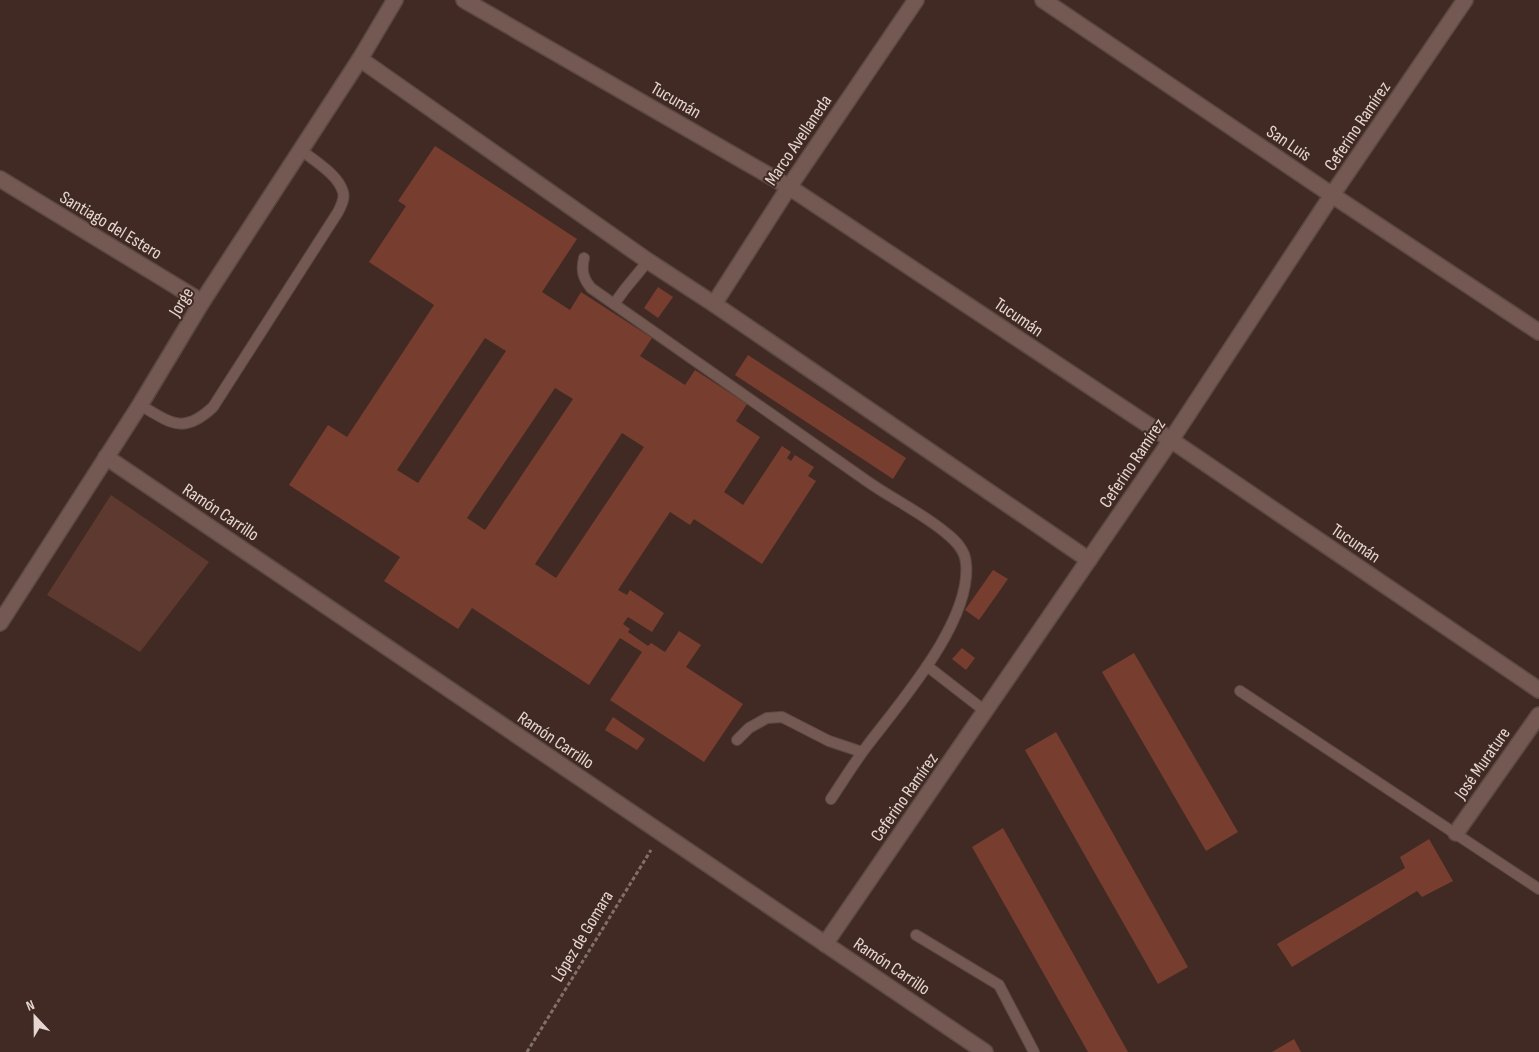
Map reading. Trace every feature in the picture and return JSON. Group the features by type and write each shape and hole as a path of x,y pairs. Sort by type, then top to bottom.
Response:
{"street":[{"name":"Jorge","path":"0,624 140,405 202,302 360,59 395,0"},
{"name":"Tucumán","path":"464,0 789,187 1171,440 1539,690"},
{"name":"Marco Avellaneda","path":"714,304 789,187 916,0"},
{"name":"San Luis","path":"1043,0 1539,332"},
{"name":"Ceferino Ramírez","path":"826,944 1171,440 1332,195 1465,0"},
{"path":"360,59 648,261 1089,560"},
{"name":"Santiago del Estero","path":"0,179 202,302"},
{"name":"Ramón Carrillo","path":"106,457 660,834 985,1052"},
{"name":"José Murature","path":"1456,833 1539,714"}],"lane":[{"path":"140,405 171,423 181,424 200,420 213,407 338,212 343,200 343,192 333,176 300,149"},
{"path":"584,258 582,268 584,279 591,288 888,496 946,533 962,548 966,562 966,575 954,621 928,666 862,752 831,799"},
{"path":"614,304 648,261"},
{"path":"928,666 985,711"},
{"path":"1240,691 1539,889"},
{"path":"738,740 748,728 767,718 782,717 829,741 862,752"},
{"path":"916,935 999,985 1034,1052"}],"path":[{"name":"López de Gomara","path":"527,1052 660,834"}],"shaded area":[{"path":"111,495 209,562 140,652 47,595"}],"building":[{"path":"435,146 577,239 542,292 570,310 581,292 652,338 640,356 685,385 695,370 747,404 736,421 760,437 724,492 743,505 782,446 791,452 787,458 791,461 795,455 814,467 808,476 816,481 762,564 694,519 690,525 670,512 618,590 627,595 630,590 664,613 652,632 628,617 623,624 630,629 628,632 648,646 651,643 665,652 679,631 701,645 686,667 743,704 704,762 610,700 642,652 620,638 589,685 472,608 458,629 384,581 400,557 289,485 328,425 347,437 434,305 369,262 406,206 398,201","holes":["485,338 506,351 418,483 397,470","555,388 573,399 485,530 467,518","622,433 644,447 556,578 535,564"]},
{"path":"658,287 673,297 658,318 644,308"},
{"path":"748,355 906,458 893,479 735,375"},
{"path":"993,570 1008,579 979,620 965,610"},
{"path":"962,648 975,658 966,670 952,659"},
{"path":"1134,653 1238,832 1206,851 1102,672"},
{"path":"613,717 645,739 637,750 605,730"},
{"path":"1056,732 1188,967 1158,984 1025,750"},
{"path":"1003,828 1128,1052 1088,1052 972,847"},
{"path":"1429,839 1453,881 1422,897 1417,891 1292,967 1277,944 1405,868 1400,857"},
{"path":"1294,1039 1301,1052 1272,1052"}]}
